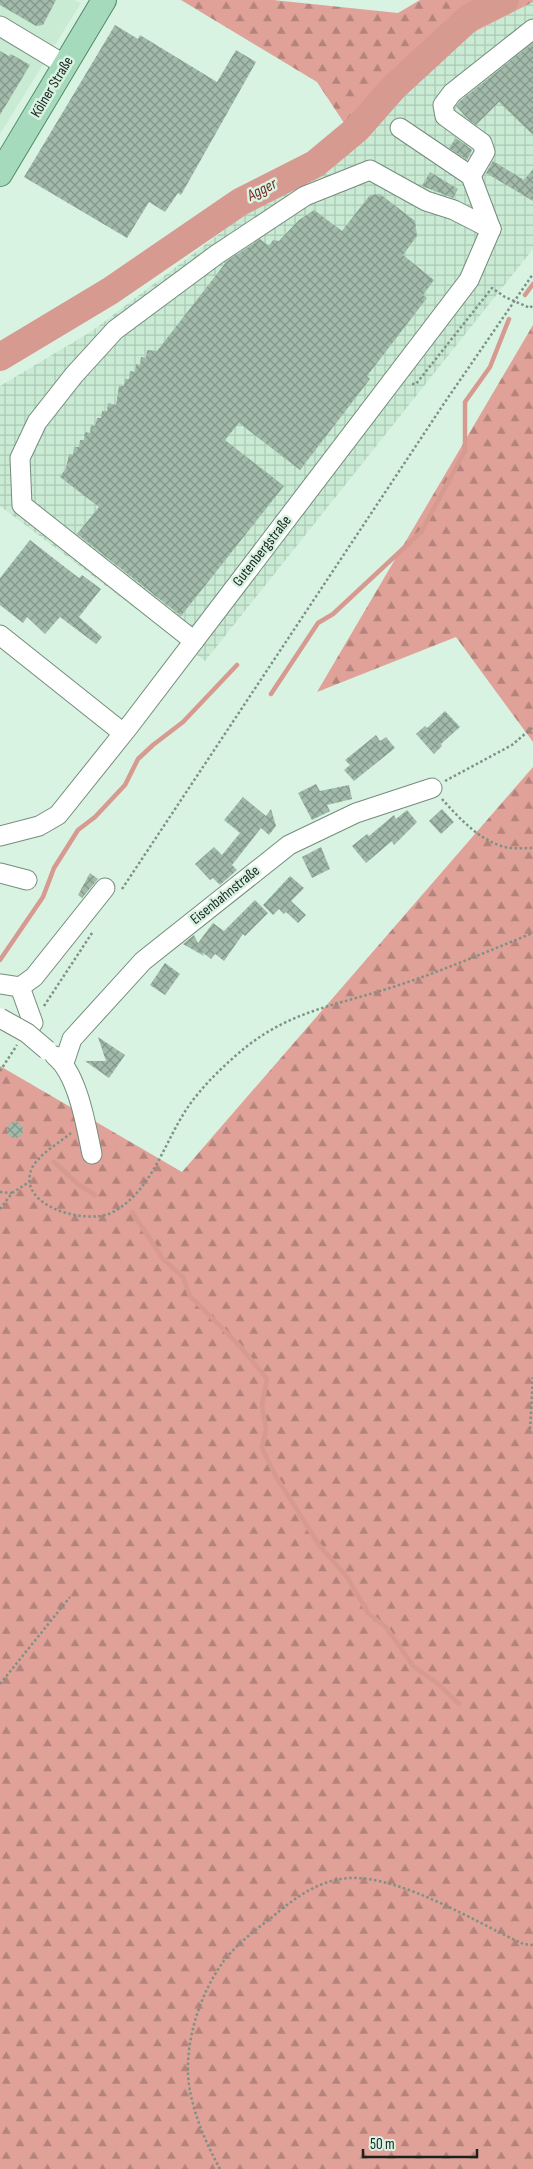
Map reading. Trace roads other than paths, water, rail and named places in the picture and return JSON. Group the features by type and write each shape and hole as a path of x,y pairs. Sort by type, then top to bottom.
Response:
{"main road":[{"name":"Kölner Straße","path":"0,174 104,0"}],"street":[{"path":"0,26 65,65"},
{"path":"471,176 485,152 482,143 445,116 443,105 452,93 533,29"},
{"path":"400,128 471,176 491,229"},
{"path":"194,641 22,505 20,458 37,422 74,375 115,330 216,255 305,196 370,170 426,201 454,210 491,229"},
{"name":"Gutenbergstraße","path":"0,836 38,826 58,815 194,641 469,280 491,229"},
{"path":"0,635 123,733"},
{"name":"Eisenbahnstraße","path":"64,1063 72,1039 143,961 289,845 356,813 432,788"},
{"path":"0,873 27,880"},
{"path":"0,984 20,987 34,977 113,890"},
{"path":"20,987 33,1023"},
{"path":"0,1018 27,1033 64,1063 83,1112 92,1154"}],"waterway":[{"name":"Agger","path":"0,357 110,291 240,202 315,164 357,129 394,87 470,17 505,0"},
{"path":"525,295 533,284"},
{"path":"271,694 318,623 333,614 421,532 465,451 465,402 490,367 509,319"},
{"path":"0,960 43,897 54,868 78,830 95,817 125,785 138,759 183,722 237,665"},
{"path":"54,1162 78,1184 95,1195"},
{"path":"132,1212 163,1259 183,1277 190,1296 238,1344 267,1379 262,1405 266,1429 262,1448 275,1475 319,1545 347,1577 368,1613 386,1627 414,1667 436,1682 459,1704"}]}
